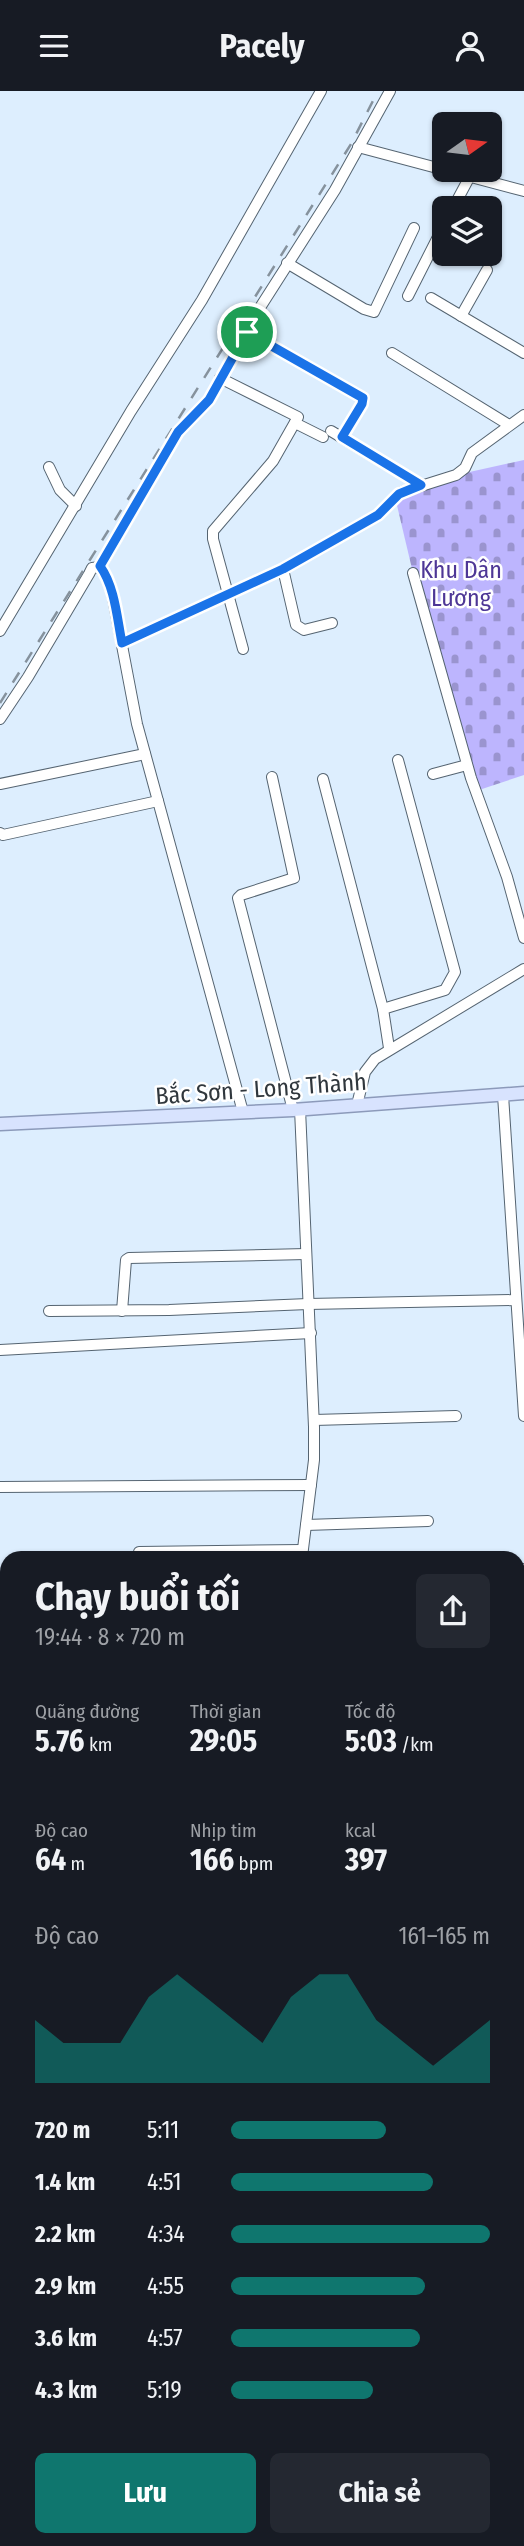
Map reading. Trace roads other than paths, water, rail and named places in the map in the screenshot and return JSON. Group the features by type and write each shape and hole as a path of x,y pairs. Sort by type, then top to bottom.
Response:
{"main road":[{"name":"Bắc Sơn - Long Thành","path":"0,1125 524,1093"}],"street":[{"path":"0,631 131,411 202,300 320,91"},
{"path":"0,719 93,568 100,566 178,432 209,400 287,263 335,190 390,91"},
{"path":"358,147 432,168"},
{"path":"485,182 524,191"},
{"path":"287,263 374,312 414,227"},
{"path":"408,296 432,249"},
{"path":"461,316 487,270"},
{"path":"431,299 524,353"},
{"path":"247,332 363,398 342,437"},
{"path":"392,353 509,425"},
{"path":"220,378 296,420 327,434 342,437 421,485"},
{"path":"243,649 213,531 266,471 303,406"},
{"path":"122,643 283,569 378,515 399,494 460,472 472,453 524,415"},
{"path":"49,467 60,490 76,506"},
{"path":"100,566 110,585 145,754 243,1112"},
{"path":"283,569 296,625 304,630 332,623"},
{"path":"413,573 467,765 507,877 524,938"},
{"path":"0,784 145,754"},
{"path":"383,1009 445,990 455,972 398,760"},
{"path":"433,774 467,765"},
{"path":"272,777 295,876 291,881 241,895 239,898 296,1109 314,1420 314,1460 302,1551"},
{"path":"323,779 383,1009 389,1048"},
{"path":"0,833 3,835 158,801"},
{"path":"357,1105 365,1072 375,1059 389,1048 501,985 524,969"},
{"path":"503,1095 524,1416"},
{"path":"512,1249 524,1248"},
{"path":"122,1311 124,1270 126,1260 130,1258 306,1254"},
{"path":"49,1311 516,1300"},
{"path":"0,1350 310,1333"},
{"path":"314,1420 456,1416"},
{"path":"0,1487 311,1485"},
{"path":"306,1525 428,1521"}],"railway":[{"path":"0,703 351,144 378,91"}],"park label":[{"name":"Khu Dân Lương","path":"461,584"}]}
